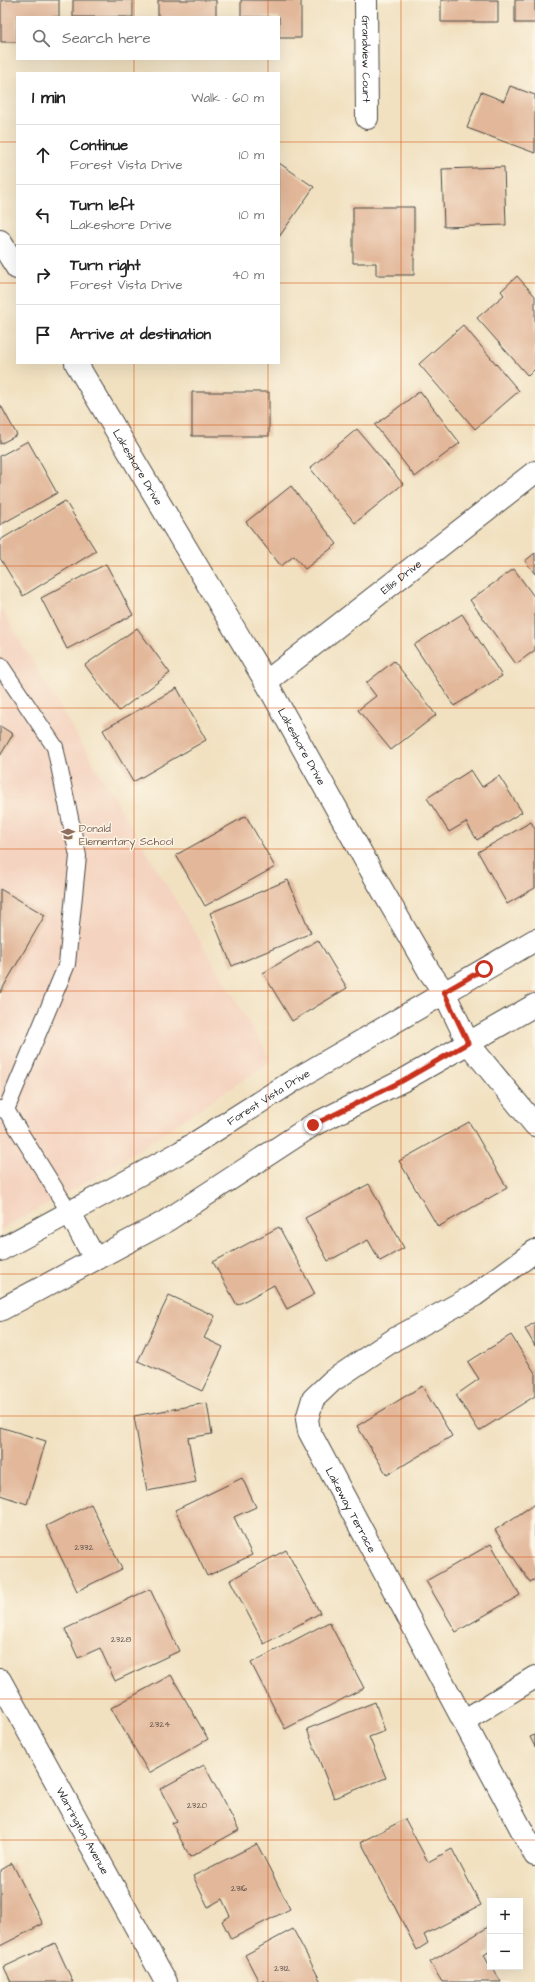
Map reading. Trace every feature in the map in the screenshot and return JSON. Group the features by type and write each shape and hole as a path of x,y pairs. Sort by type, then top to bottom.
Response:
{"street":[{"name":"Grandview Court","path":"366,0 367,118"},
{"path":"0,241 16,266"},
{"name":"Lakeshore Drive","path":"77,364 266,682 429,971 444,992 468,1043 535,1125"},
{"name":"Ellis Drive","path":"266,682 535,472"},
{"name":"Forest Vista Drive","path":"0,1250 181,1152 293,1081 535,940"},
{"path":"0,1310 163,1223 313,1125 402,1081 535,1005"},
{"path":"70,1213 95,1259"},
{"name":"Lakeway Terrace","path":"535,1251 475,1295 395,1339 332,1381 313,1399 308,1410 307,1420 309,1431 465,1720 535,1855"},
{"path":"465,1720 535,1677"},
{"name":"Warrington Avenue","path":"0,1680 166,1982"}],"lane":[{"path":"0,665 55,747 78,856 67,964 3,1110 70,1213"}],"shaded area":[{"name":"Donald Elementary School","path":"0,607 272,1061 103,1173 0,1230"}],"building":[{"path":"1,0 59,0 59,16 16,16 16,42 1,42"},
{"path":"73,0 133,0 133,16 73,16"},
{"path":"158,0 216,0 216,16 158,16"},
{"path":"241,0 301,0 301,38 280,38 280,16 241,16"},
{"path":"441,0 498,0 498,22 441,22"},
{"path":"515,0 535,0 535,23 515,23"},
{"path":"510,86 535,95 535,153 467,128 481,92 504,101"},
{"path":"280,164 314,187 280,236"},
{"path":"504,167 506,225 444,227 442,169"},
{"path":"353,207 414,207 414,275 376,275 376,263 353,263"},
{"path":"517,276 535,296 535,369 528,376 477,318 504,295 501,291"},
{"path":"463,325 519,391 475,429 419,364"},
{"path":"420,391 460,443 415,477 375,425"},
{"path":"192,392 269,392 269,436 192,436"},
{"path":"0,404 17,435 0,444"},
{"path":"357,429 403,484 355,523 310,468"},
{"path":"28,441 57,493 0,525 0,456"},
{"path":"291,486 337,544 305,569 294,556 281,566 246,522"},
{"path":"65,501 96,551 23,596 0,558 0,540"},
{"path":"535,553 535,574 525,561"},
{"path":"106,564 133,615 67,649 41,598"},
{"path":"514,569 535,598 535,650 516,664 470,600"},
{"path":"462,614 502,676 454,706 414,645"},
{"path":"137,628 170,673 119,711 85,665"},
{"path":"394,661 436,715 391,750 358,710 376,696 366,683"},
{"path":"177,688 206,740 133,782 103,730"},
{"path":"0,726 13,734 0,756"},
{"path":"471,770 482,787 499,776 522,812 477,840 466,822 449,832 427,798"},
{"path":"246,816 275,867 205,906 176,855"},
{"path":"531,822 535,829 535,888 507,904 478,852"},
{"path":"288,880 311,933 232,966 210,913"},
{"path":"0,889 45,915 0,993"},
{"path":"318,940 347,988 292,1021 263,973"},
{"path":"469,1122 507,1188 438,1227 399,1161"},
{"path":"369,1184 404,1248 380,1261 368,1240 328,1261 305,1218"},
{"path":"279,1227 315,1294 287,1309 274,1285 237,1305 213,1262"},
{"path":"169,1295 215,1316 204,1338 223,1347 202,1391 138,1361"},
{"path":"535,1322 535,1346 525,1329"},
{"path":"511,1335 535,1373 535,1396 479,1431 456,1395 479,1379 468,1362"},
{"path":"422,1386 452,1436 387,1475 357,1426"},
{"path":"207,1403 212,1434 188,1438 196,1482 147,1491 134,1416"},
{"path":"0,1427 46,1441 27,1504 0,1495"},
{"path":"242,1478 256,1507 234,1517 252,1555 207,1576 175,1510"},
{"path":"91,1504 122,1569 77,1591 46,1526"},
{"path":"535,1504 535,1579 530,1582 495,1530"},
{"path":"491,1544 520,1595 456,1632 426,1581"},
{"path":"286,1550 320,1613 264,1644 230,1580"},
{"path":"150,1589 179,1651 115,1681 100,1648 78,1658 65,1629"},
{"path":"329,1622 364,1688 285,1729 251,1663"},
{"path":"171,1675 208,1739 149,1773 111,1708"},
{"path":"375,1702 385,1731 369,1737 386,1778 334,1798 307,1729"},
{"path":"535,1735 535,1747 530,1737"},
{"path":"204,1765 239,1830 190,1857 172,1823 177,1821 160,1789"},
{"path":"405,1819 428,1862 452,1849 481,1905 424,1935 428,1943 417,1950 361,1842"},
{"path":"257,1844 290,1909 231,1939 222,1921 230,1916 222,1899 208,1907 193,1876"},
{"path":"12,1863 43,1924 0,1946 0,1870"},
{"path":"487,1928 487,1953 484,1955 487,1961 487,1970 494,1970 501,1982 442,1982 430,1962"},
{"path":"293,1929 321,1982 264,1982 263,1980 259,1982 245,1955"},
{"path":"55,1943 73,1982 11,1982 4,1967"}],"place":[{"name":"Donald Elementary School","path":"68,834"}],"route":[{"path":"313,1125 402,1081 468,1043 444,992 484,969"}]}
